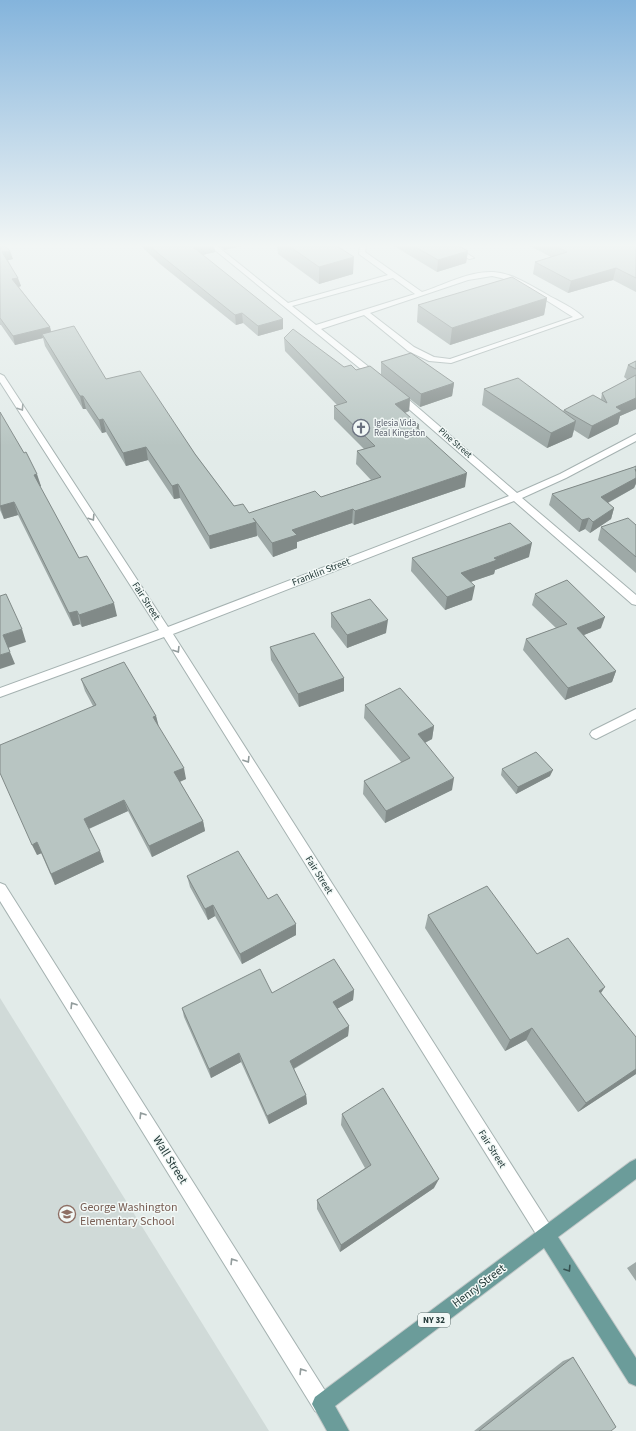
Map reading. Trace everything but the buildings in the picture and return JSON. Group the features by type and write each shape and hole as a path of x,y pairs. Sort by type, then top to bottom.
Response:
{"main road":[{"name":"Henry Street","path":"322,1404 636,1168"},
{"name":"Fair Street","path":"546,1236 636,1376"},
{"name":"Wall Street","path":"322,1404 339,1431"}],"street":[{"path":"297,313 381,381"},
{"path":"316,328 365,313 411,349 432,359 451,361 579,317 572,313"},
{"name":"Fair Street","path":"0,376 166,632 546,1236"},
{"name":"Pine Street","path":"393,391 636,601"},
{"name":"Franklin Street","path":"0,693 166,632 516,497 563,476 636,437"},
{"path":"596,734 636,714"},
{"name":"Wall Street","path":"0,889 322,1404"}],"shaded area":[{"name":"George Washington Elementary School","path":"0,998 269,1431 0,1431"}],"place":[{"name":"Iglesia Vida Real Kingston","path":"361,428"},
{"name":"George Washington Elementary School","path":"67,1214"}]}
